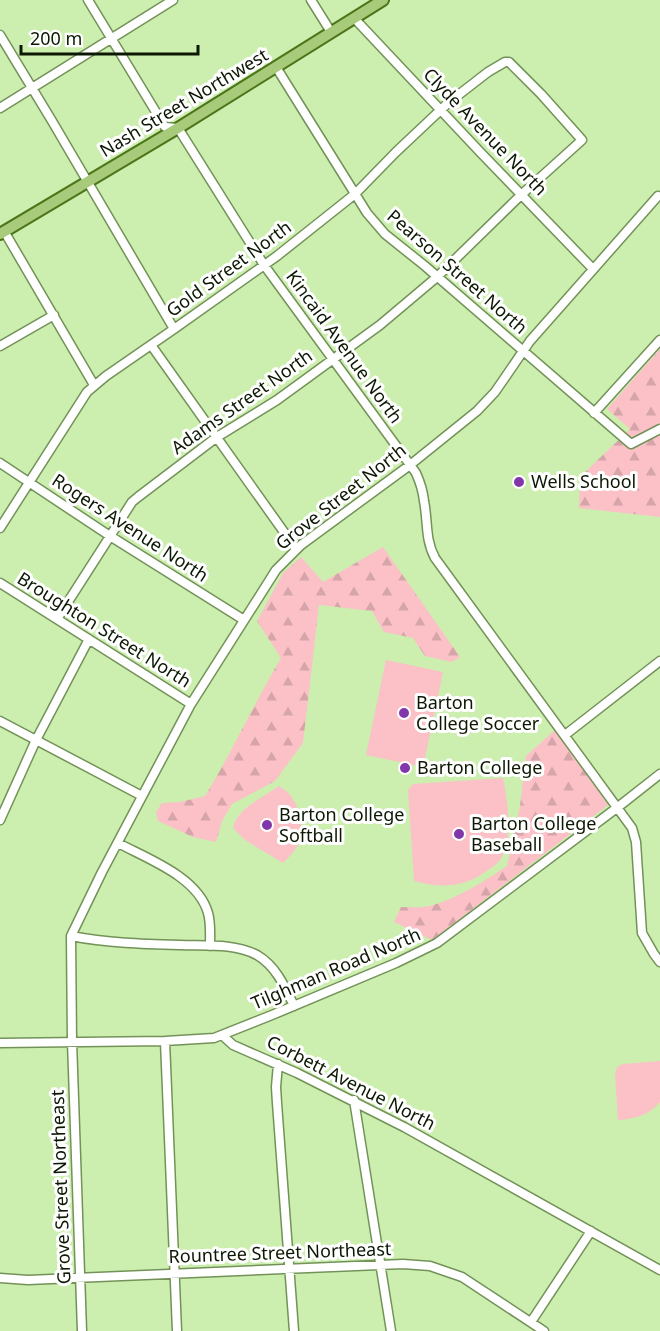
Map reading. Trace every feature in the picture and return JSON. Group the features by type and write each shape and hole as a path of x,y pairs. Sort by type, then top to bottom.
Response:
{"main road":[{"name":"Nash Street Northwest","path":"2,233 178,128 383,0"}],"street":[{"path":"88,0 165,127 178,128"},
{"path":"0,108 173,0"},
{"path":"310,0 331,32"},
{"name":"Clyde Avenue North","path":"354,18 593,269"},
{"path":"0,35 174,329"},
{"name":"Gold Street North","path":"0,528 80,401 94,385 264,265 355,194 396,152 478,79 509,62 582,140"},
{"name":"Pearson Street North","path":"276,67 378,227 631,444 660,429"},
{"name":"Kincaid Avenue North","path":"178,128 264,265 416,473 425,502 428,541 431,550 632,828 642,933 660,962"},
{"name":"Adams Street North","path":"57,619 132,502 217,437 277,400 380,325 437,277 521,195 582,140"},
{"name":"Grove Street North","path":"72,1041 71,936 191,704 276,570 296,549 410,465 480,408 504,380 522,351 658,196"},
{"path":"2,233 54,315 94,385"},
{"path":"0,346 54,315"},
{"path":"594,413 660,340"},
{"path":"152,345 296,549"},
{"name":"Rogers Avenue North","path":"0,463 110,536 244,620"},
{"name":"Broughton Street North","path":"0,583 191,704"},
{"path":"0,820 36,740 89,639"},
{"path":"565,735 660,661"},
{"path":"0,721 142,796"},
{"name":"Tilghman Road North","path":"222,1035 412,956 437,943 660,774"},
{"path":"118,843 173,873 194,888 208,913 210,946"},
{"path":"71,936 118,943 236,948 265,961 279,976 294,1006"},
{"path":"0,1043 165,1041 214,1038 222,1035"},
{"name":"Corbett Avenue North","path":"222,1035 233,1045 354,1100 414,1132 660,1270"},
{"name":"Grove Street Northeast","path":"72,1041 82,1331"},
{"path":"165,1041 177,1331"},
{"path":"278,1064 276,1087 294,1331"},
{"path":"354,1100 391,1331"},
{"path":"531,1322 591,1231"},
{"name":"Rountree Street Northeast","path":"0,1278 28,1280 414,1264 439,1268 462,1277 544,1331"}],"green space":[{"path":"660,349 660,517 579,508 580,477 630,429 607,409"},
{"path":"383,547 460,657 452,662 425,656 413,638 384,632 372,611 319,605 303,743 275,781 232,804 222,821 216,842 193,837 158,821 156,812 162,803 180,802 205,796 281,658 257,621 283,573 301,557 323,582"},
{"name":"Barton College Soccer","path":"386,660 443,672 423,767 366,755"},
{"path":"555,730 608,805 432,940 394,922 401,907 423,907 440,903 470,889 507,866 520,806 526,756"},
{"name":"Barton College Baseball","path":"503,778 508,808 508,831 507,842 500,860 477,877 459,884 433,885 414,881 408,790 413,784"},
{"name":"Barton College Softball","path":"279,786 289,793 296,804 301,828 298,845 283,863 245,840 233,828 245,809"},
{"path":"660,1061 660,1102 641,1116 618,1120 615,1075 617,1067 623,1064"}],"place":[{"name":"Wells School","path":"519,482"},
{"name":"Barton College Soccer","path":"404,713"},
{"name":"Barton College","path":"405,768"},
{"name":"Barton College Softball","path":"267,825"},
{"name":"Barton College Baseball","path":"459,834"}]}
